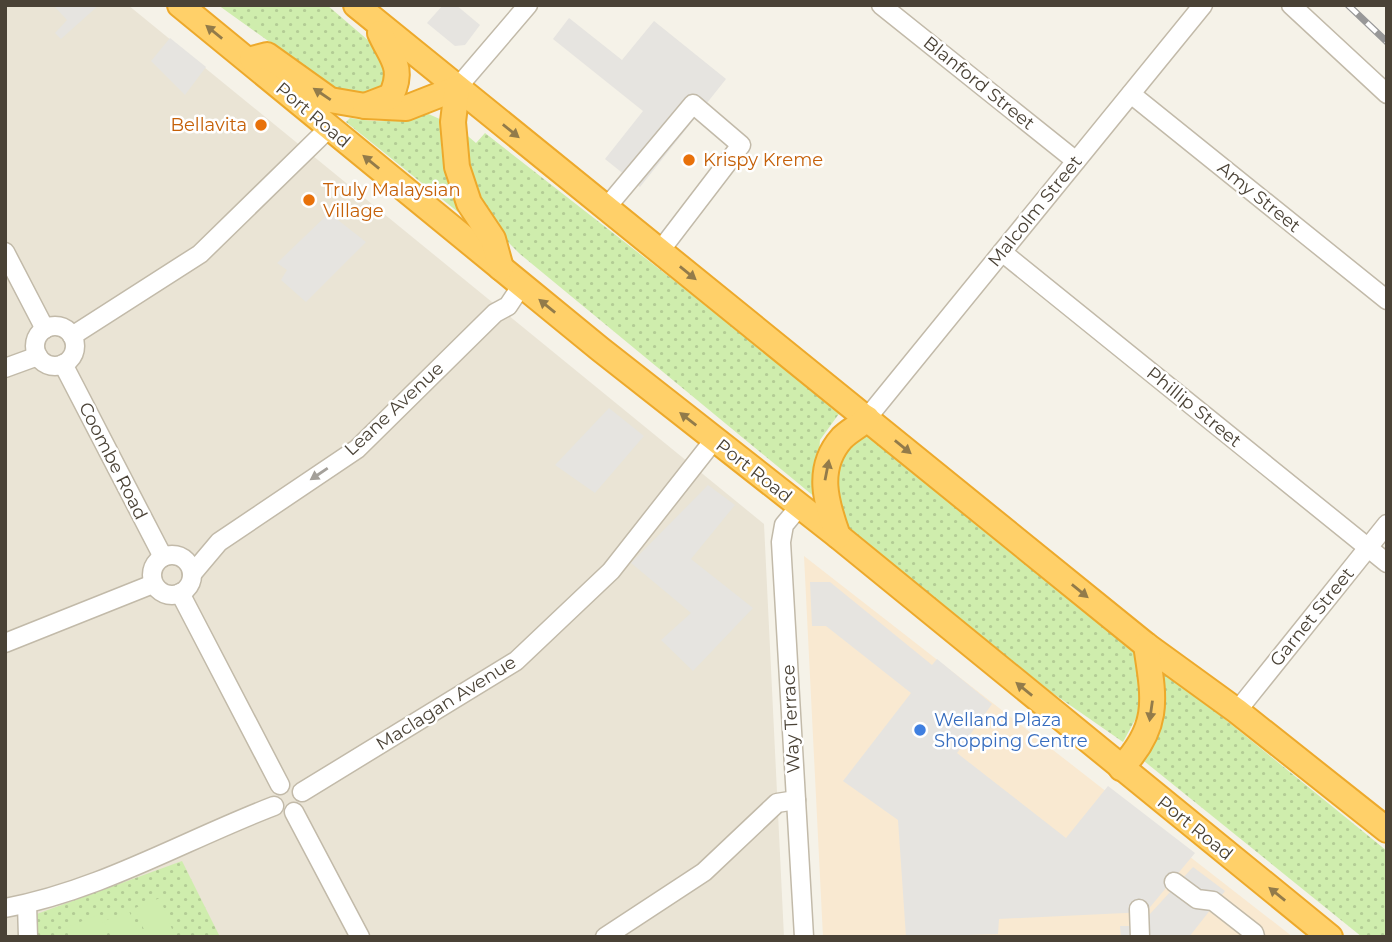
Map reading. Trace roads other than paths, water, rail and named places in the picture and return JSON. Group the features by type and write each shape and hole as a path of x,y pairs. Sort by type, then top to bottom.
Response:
{"highway":[{"name":"Port Road","path":"180,5 501,268 838,536 1330,937"},
{"path":"365,13 396,59 397,83 391,96 365,106"},
{"path":"365,13 1146,645 1237,711 1387,830"},
{"path":"247,60 267,55 330,100 365,106 406,108 457,88"},
{"path":"457,88 453,122 457,167 469,203 493,239 501,268"},
{"path":"838,536 825,497 827,463 840,440 867,418"},
{"path":"1121,768 1140,748 1153,710 1146,645"}],"street":[{"path":"457,88 528,5"},
{"name":"Blanford Street","path":"881,5 1076,161"},
{"name":"Malcolm Street","path":"867,418 1203,5"},
{"path":"1291,5 1387,94"},
{"name":"Amy Street","path":"1131,94 1387,300"},
{"path":"606,208 693,104 741,145 660,251"},
{"path":"72,335 200,254 329,128"},
{"path":"5,252 45,330"},
{"name":"Phillip Street","path":"1002,252 1387,563"},
{"name":"Leane Avenue","path":"192,575 219,542 356,449 495,313 508,306 522,285"},
{"path":"62,327 72,335 75,349 72,358 63,365 48,365 38,356 37,339 45,330 62,327"},
{"path":"5,368 38,356"},
{"name":"Coombe Road","path":"63,365 163,557"},
{"name":"Maclagan Avenue","path":"302,792 516,661 611,571 714,440"},
{"name":"Way Terrace","path":"799,507 783,526 780,542 804,937"},
{"name":"Garnet Street","path":"1237,711 1387,524"},
{"path":"170,555 182,558 190,566 192,575 186,589 180,593 163,592 153,584 153,568 163,557 170,555"},
{"path":"5,643 153,584"},
{"path":"180,593 280,785"},
{"path":"294,784 302,792 303,803 294,812 283,813 274,806 272,795 280,785 294,784"},
{"path":"605,937 704,872 777,803 796,800"},
{"path":"5,908 27,904 123,871 274,806"},
{"path":"294,812 360,937"},
{"path":"1174,882 1197,899 1213,901 1254,933 1255,937"},
{"path":"27,904 28,937"},
{"path":"1139,909 1140,937"}],"railway":[{"path":"1348,5 1387,42"}],"place":[{"name":"Bellavita","path":"261,125"},
{"name":"Krispy Kreme","path":"689,160"},
{"name":"Truly Malaysian Village","path":"309,200"},
{"name":"Welland Plaza Shopping Centre","path":"920,730"}]}
